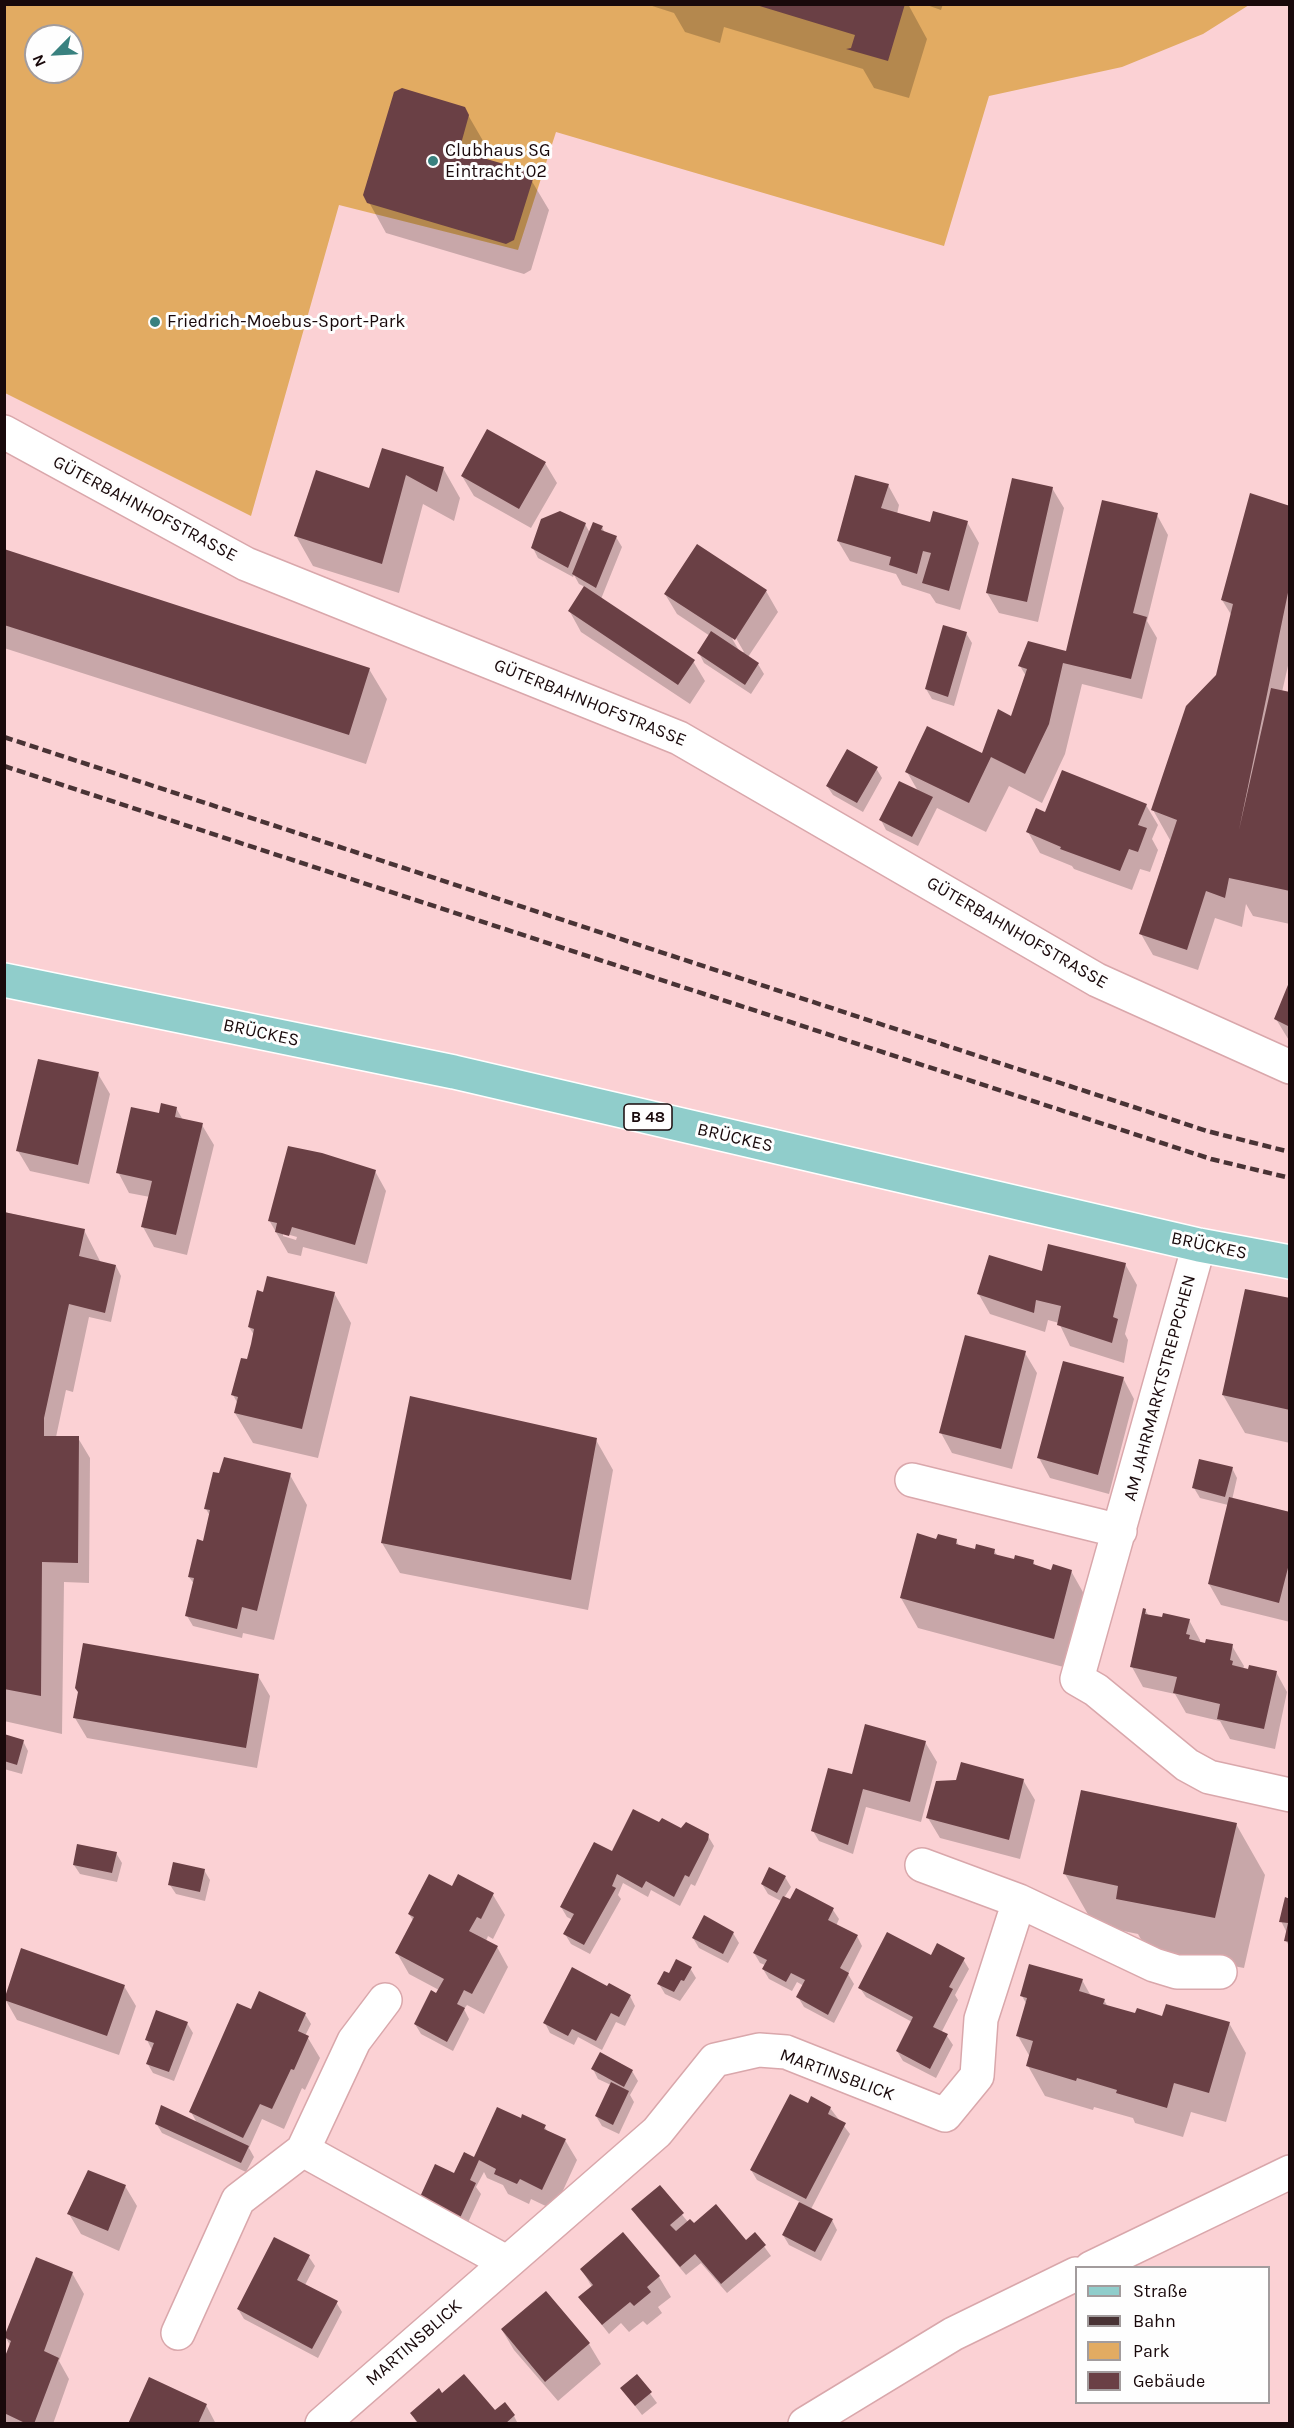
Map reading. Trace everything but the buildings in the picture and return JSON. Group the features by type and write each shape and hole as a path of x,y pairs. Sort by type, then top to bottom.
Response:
{"main road":[{"name":"BRÜCKES","path":"4,980 454,1072 1199,1245 1290,1262"}],"street":[{"name":"GÜTERBAHNHOFSTRASSE","path":"4,432 246,564 679,738 1097,980 1290,1067"},
{"name":"AM JAHRMARKTSTREPPCHEN","path":"1199,1245 1077,1678 1096,1690 1187,1765 1209,1777 1290,1795"},
{"path":"912,1480 1120,1531"},
{"path":"922,1865 1019,1901 1155,1965 1177,1972 1220,1972"},
{"name":"MARTINSBLICK","path":"322,2424 657,2132 715,2060 759,2050 786,2052 945,2115 978,2076 981,2019 1019,1901"},
{"path":"178,2333 238,2200 303,2150 354,2041 385,2000"},
{"path":"303,2150 506,2262"},
{"path":"1095,2266 1290,2172"},
{"path":"805,2424 952,2334 1075,2275"}],"green space":[{"name":"Friedrich-Moebus-Sport-Park","path":"4,5 1249,5 1203,34 1122,67 989,96 944,246 556,132 518,250 339,205 251,516 5,393"}],"railway":[{"path":"4,737 1207,1131 1290,1152"},
{"path":"4,766 1211,1159 1290,1178"}],"place":[{"name":"Clubhaus SG Eintracht 02","path":"433,161"},
{"name":"Friedrich-Moebus-Sport-Park","path":"155,322"}]}
